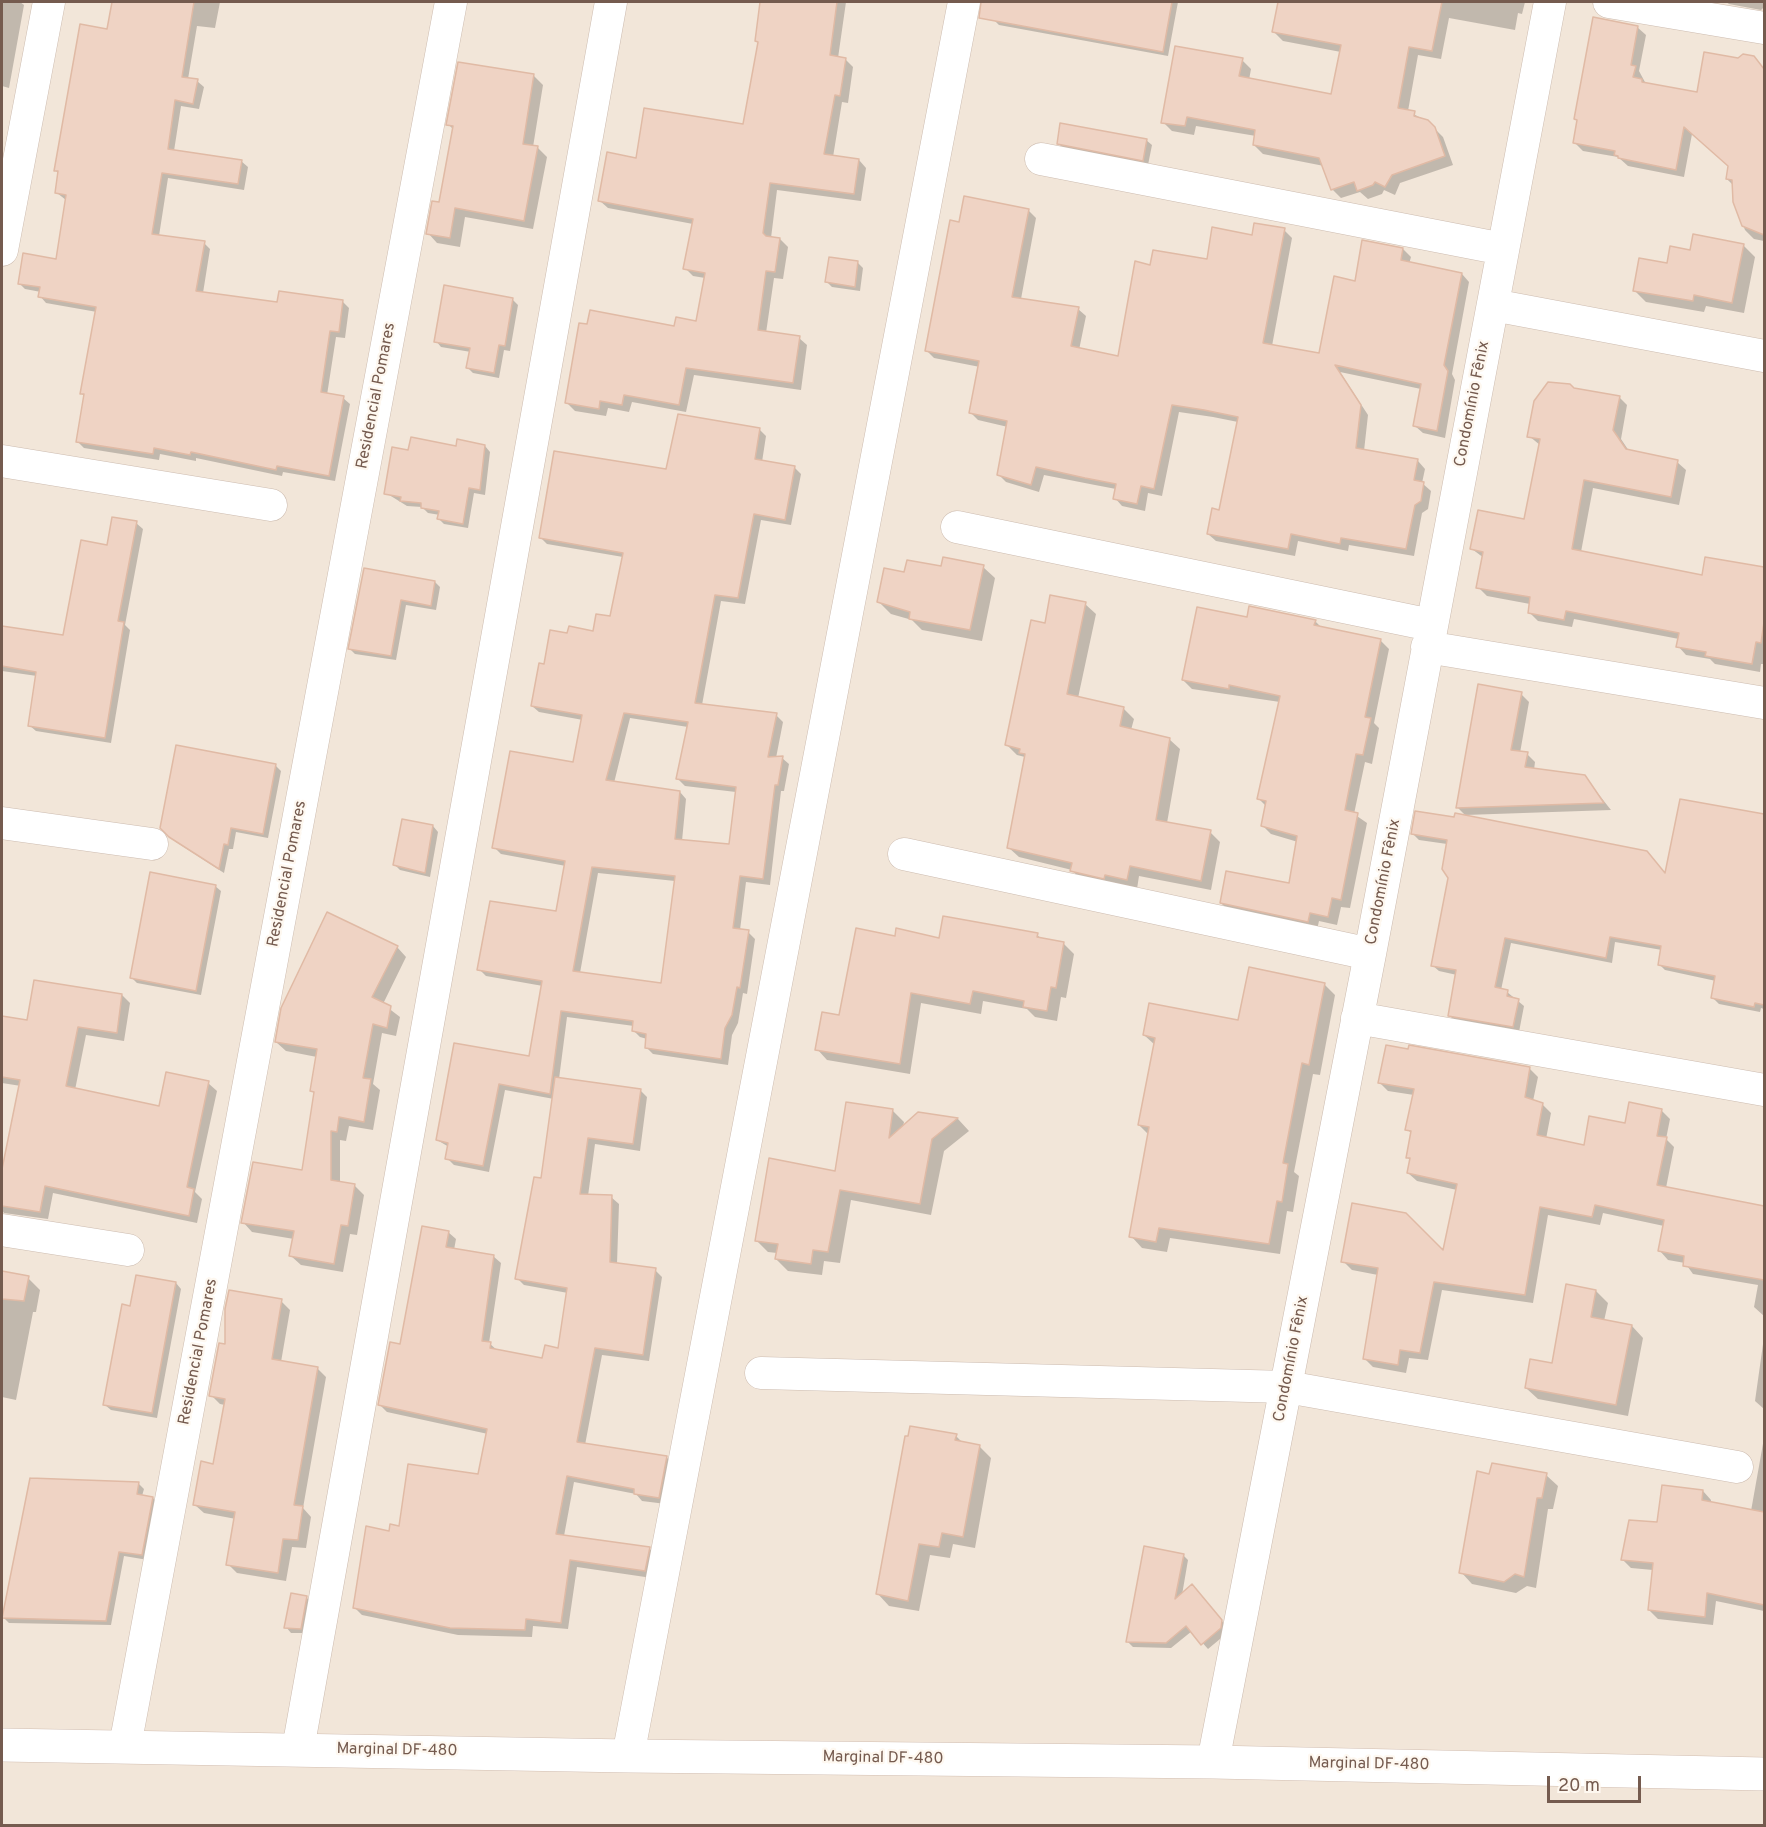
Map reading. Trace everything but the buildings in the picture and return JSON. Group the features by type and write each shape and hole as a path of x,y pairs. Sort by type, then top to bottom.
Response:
{"street":[{"path":"2,250 49,2"},
{"name":"Residencial Pomares","path":"126,1746 451,2"},
{"path":"298,1749 611,2"},
{"path":"628,1756 964,2"},
{"name":"Condomínio Fênix","path":"1213,1762 1287,1388 1551,2"},
{"path":"1609,2 1764,28"},
{"path":"1041,159 1503,249"},
{"path":"1492,305 1764,356"},
{"path":"2,461 271,505"},
{"path":"957,527 1429,636 1764,703"},
{"path":"2,824 152,844"},
{"path":"904,854 1370,954"},
{"path":"1357,1018 1764,1090"},
{"path":"2,1230 128,1250"},
{"path":"761,1373 1287,1388 1737,1467"},
{"name":"Marginal DF-480","path":"2,1745 628,1756 1213,1762 1764,1774"}],"shaded area":[{"path":"2,2 1764,2 1764,1825 2,1825"}]}
